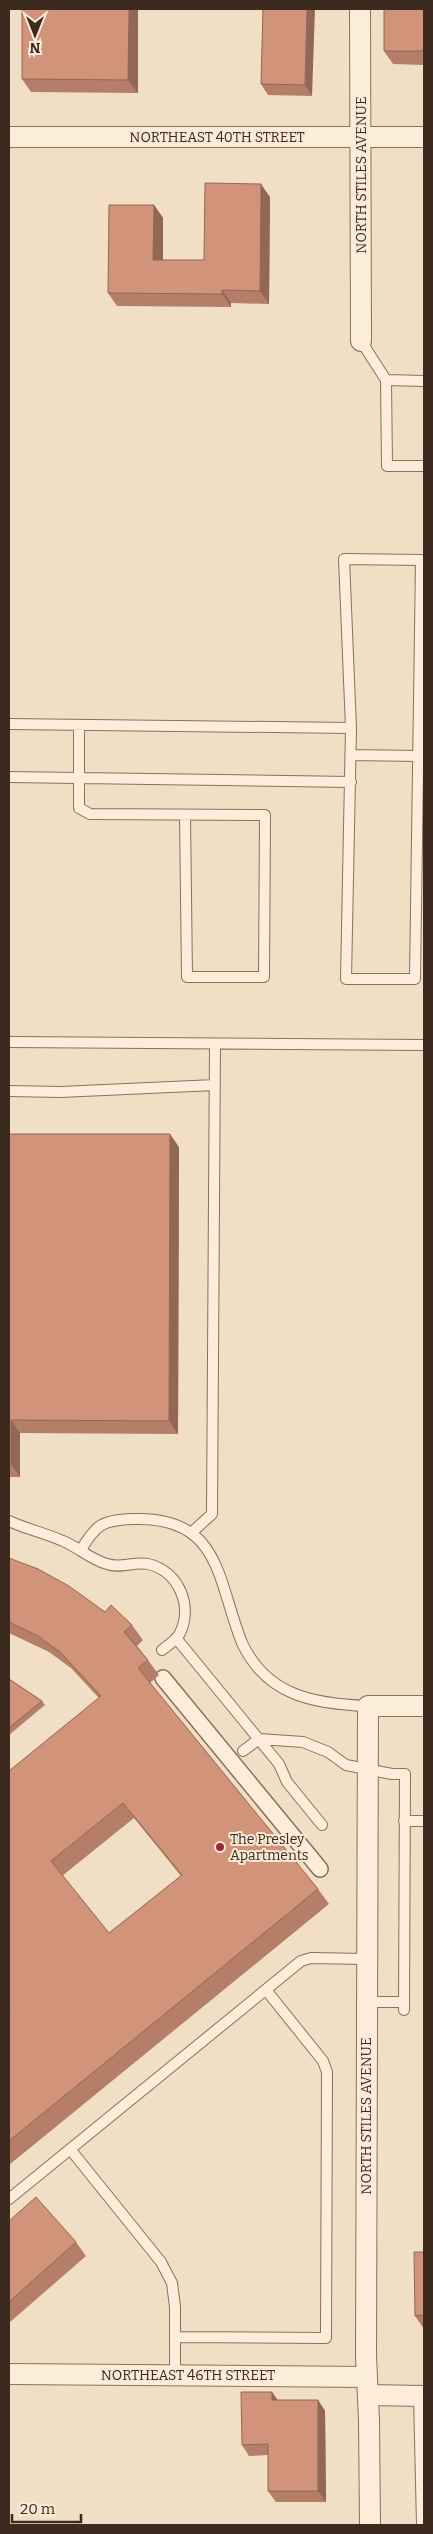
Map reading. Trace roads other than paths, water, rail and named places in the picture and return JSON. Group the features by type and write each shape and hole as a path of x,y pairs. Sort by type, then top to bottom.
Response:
{"street":[{"name":"NORTH STILES AVENUE","path":"360,9 361,341"},
{"name":"NORTHEAST 40TH STREET","path":"9,137 424,137"},
{"path":"163,1678 320,1868"},
{"name":"NORTH STILES AVENUE","path":"368,1706 366,2002 370,2525"},
{"path":"368,1706 424,1706"},
{"name":"NORTHEAST 46TH STREET","path":"9,2374 175,2375 368,2386 422,2396"}],"lane":[{"path":"361,341 386,380 388,466 424,466"},
{"path":"386,380 424,381"},
{"path":"344,559 423,560 415,978 346,978 351,728 344,559"},
{"path":"9,724 351,728"},
{"path":"79,725 79,808 90,814 265,815 264,977 187,977 186,815"},
{"path":"351,755 418,756"},
{"path":"9,777 351,782"},
{"path":"9,1042 424,1045"},
{"path":"191,1532 212,1514 215,1044"},
{"path":"9,1091 60,1092 215,1085"},
{"path":"81,1550 93,1531 111,1521 157,1520 179,1525 191,1532 216,1562 242,1642 247,1654 262,1673 273,1683 297,1696 329,1703 368,1706"},
{"path":"9,1521 48,1534 109,1565 146,1564 160,1569 168,1575 179,1587 184,1601 183,1623 176,1638 162,1650"},
{"path":"176,1638 279,1764 287,1782 322,1825"},
{"path":"243,1751 259,1739 303,1742 328,1752 346,1766 405,1774 404,2006 366,2002"},
{"path":"404,1821 424,1821"},
{"path":"9,2199 305,1959 366,1959"},
{"path":"176,2337 326,2338 327,2072 323,2061 266,1990"},
{"path":"70,2149 167,2273 174,2295 175,2375"},
{"path":"422,2396 422,2525"}],"place":[{"name":"The Presley Apartments","path":"220,1847"}]}
